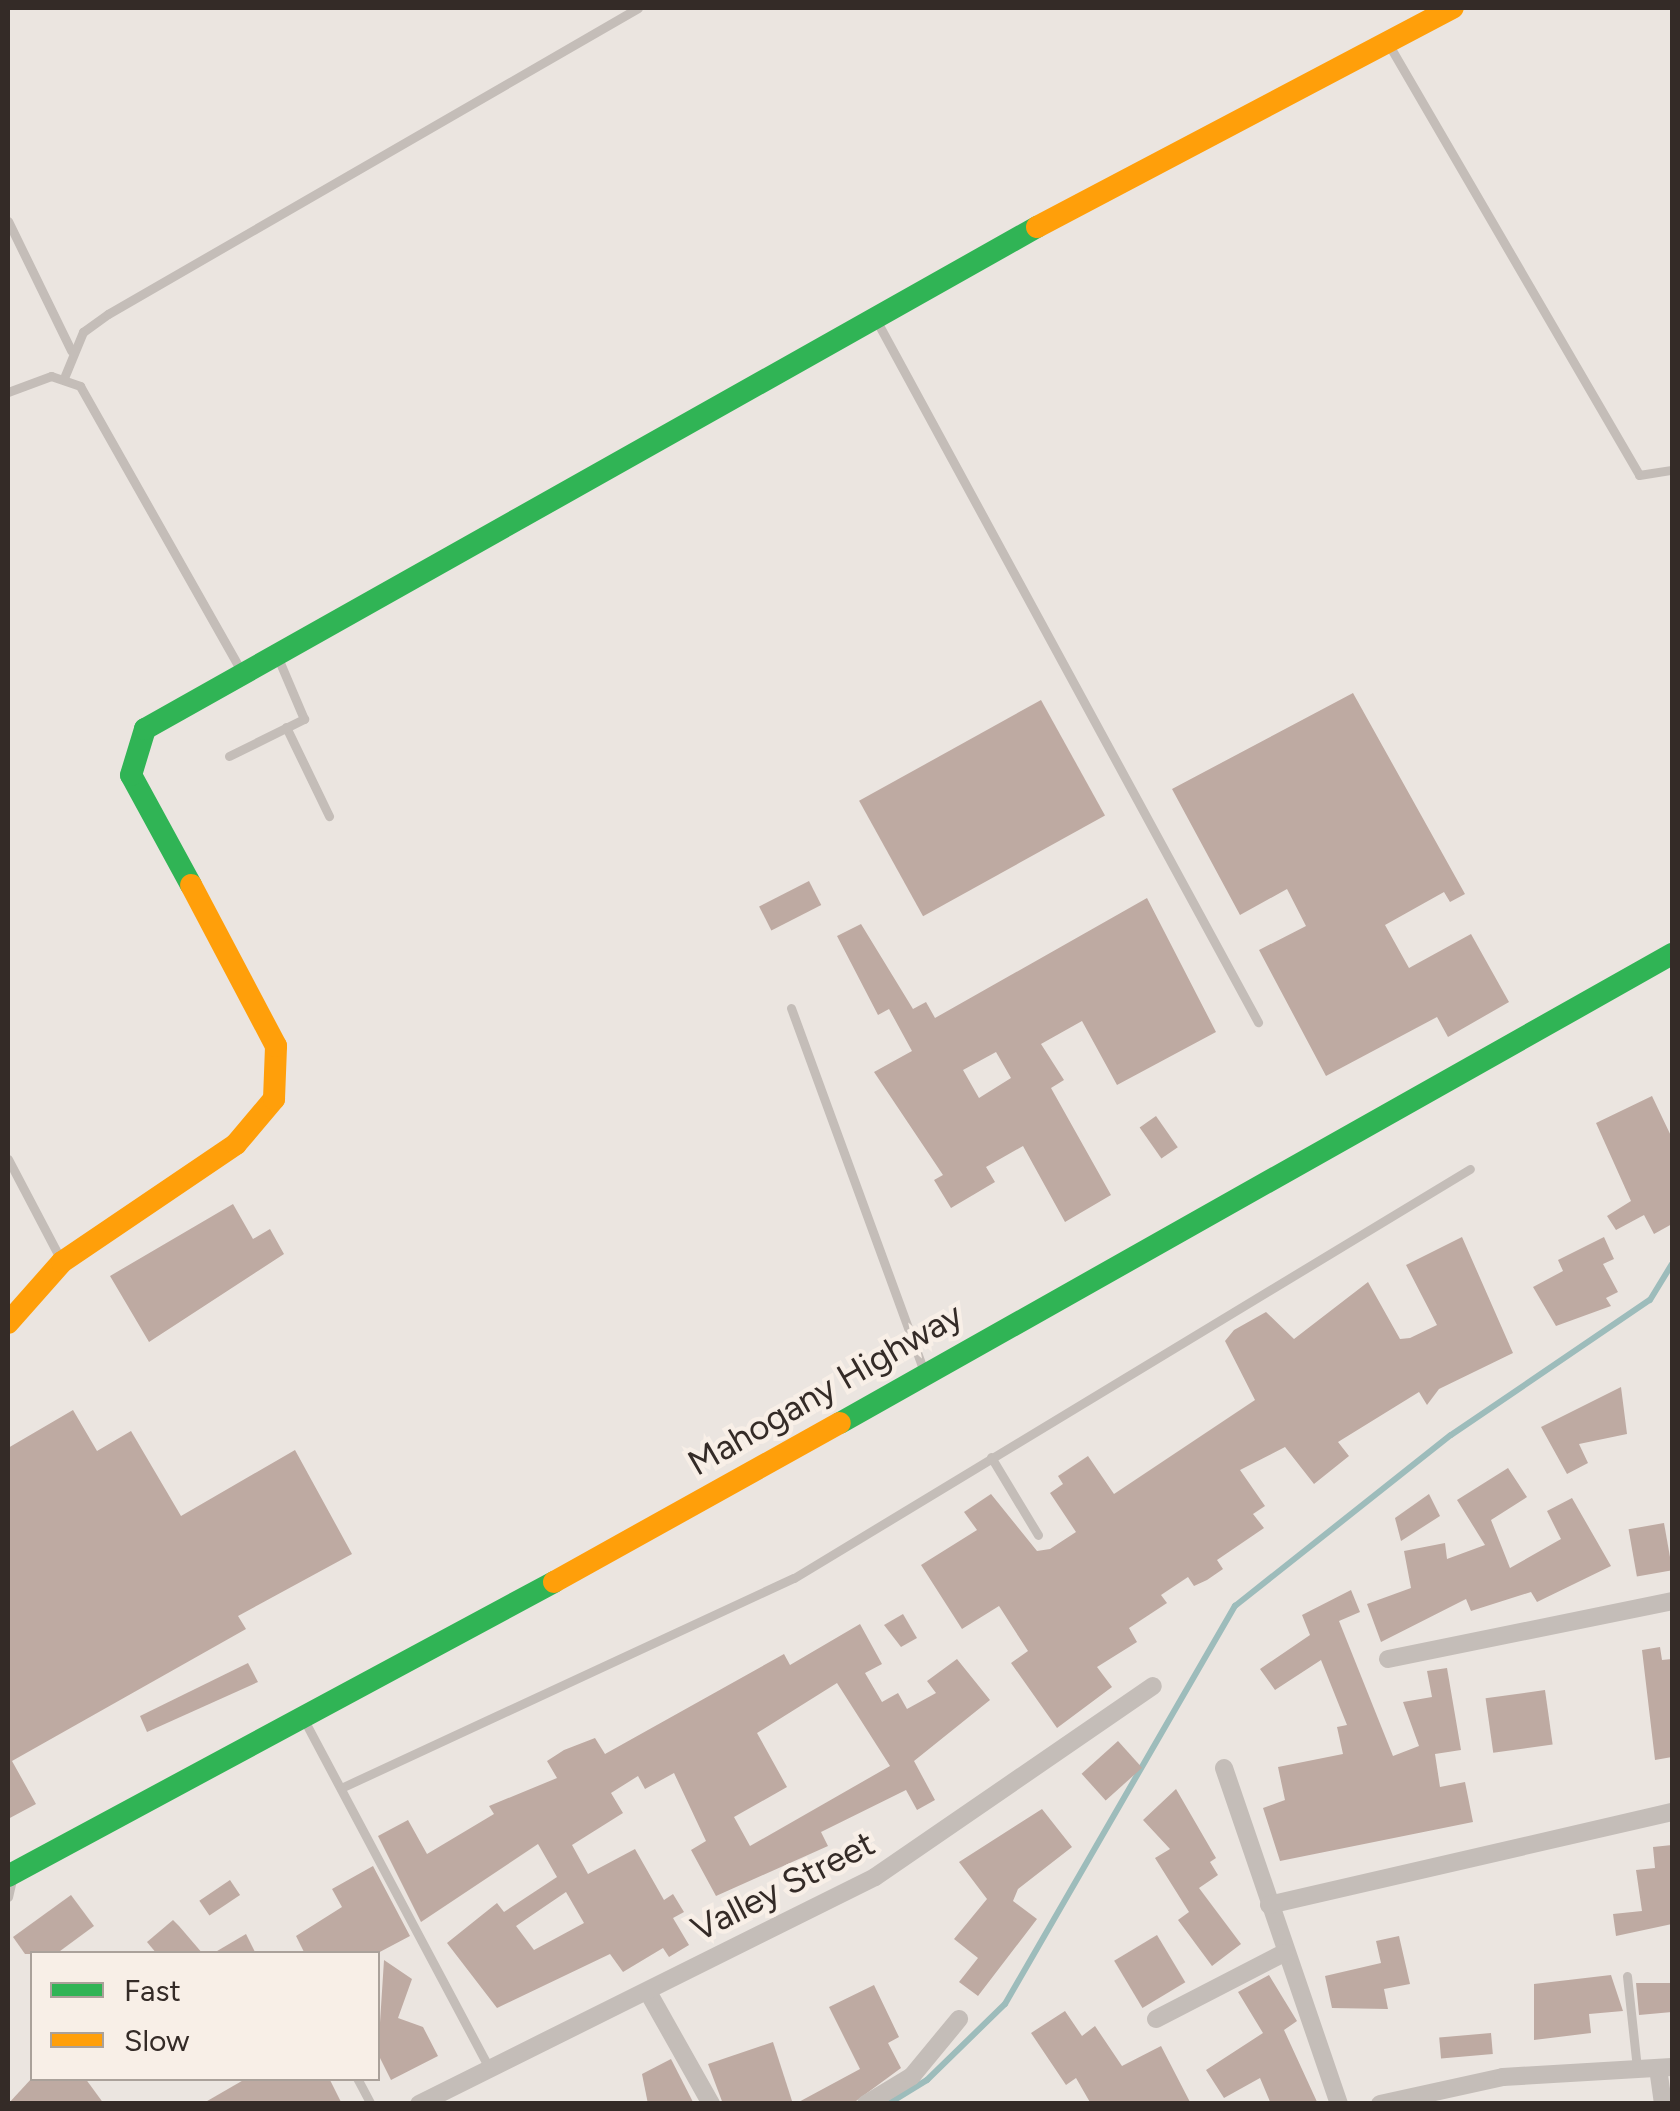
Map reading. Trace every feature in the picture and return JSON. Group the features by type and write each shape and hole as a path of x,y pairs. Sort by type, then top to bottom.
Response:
{"street":[{"path":"8,1323 62,1262 236,1144 274,1099 276,1046 263,1016 131,775 146,729 274,651 873,314 1388,42 1424,14 1453,8"},
{"name":"Mahogany Highway","path":"11,1874 300,1711 652,1528 1672,954"},
{"path":"1388,1660 1672,1601"},
{"name":"Valley Street","path":"419,2104 648,1992 957,1828 1153,1686"},
{"path":"1224,1768 1284,1953 1339,2104"},
{"path":"1269,1905 1672,1812"},
{"path":"1156,2019 1284,1953"},
{"path":"648,1992 711,2104"},
{"path":"866,2104 912,2076 959,2019"},
{"path":"1380,2104 1503,2077 1665,2068 1662,2104"}],"lane":[{"path":"64,378 72,350 108,314 638,8"},
{"path":"1388,42 1639,475 1672,470"},
{"path":"8,220 72,350"},
{"path":"873,314 1258,1022"},
{"path":"8,392 64,378 80,386 241,670"},
{"path":"228,756 304,719 305,706 274,651"},
{"path":"286,727 330,816"},
{"path":"791,1008 924,1372"},
{"path":"8,1159 62,1262"},
{"path":"340,1788 780,1586 1470,1169"},
{"path":"990,1457 1038,1534"},
{"path":"300,1711 490,2068"},
{"path":"8,1897 11,1874"},
{"path":"1627,1976 1638,2069"},
{"path":"358,2081 370,2104"}],"building":[{"path":"1353,693 1465,894 1450,902 1444,892 1385,925 1409,968 1471,934 1509,1002 1448,1037 1437,1017 1326,1076 1259,950 1306,926 1287,889 1240,915 1172,789"},
{"path":"1041,700 1105,815 923,916 859,801"},
{"path":"809,881 821,905 771,930 759,906"},
{"path":"1147,898 1216,1032 1117,1085 1082,1021 1041,1044 1064,1080 1051,1088 1111,1195 1065,1222 1023,1146 986,1167 995,1182 951,1208 934,1180 943,1175 874,1072 912,1051 889,1009 878,1015 837,936 861,924 913,1009 926,1002 935,1018","holes":["996,1052 1011,1078 979,1098 963,1070"]},
{"path":"1652,1096 1672,1138 1672,1224 1654,1234 1644,1215 1616,1230 1607,1216 1631,1201 1596,1123"},
{"path":"1156,1116 1178,1147 1161,1159 1140,1127"},
{"path":"233,1204 253,1239 270,1229 284,1254 149,1342 110,1276"},
{"path":"1462,1237 1513,1353 1439,1389 1427,1405 1419,1392 1338,1442 1349,1456 1314,1484 1285,1447 1240,1470 1265,1506 1253,1514 1264,1528 1217,1560 1223,1569 1207,1580 1194,1586 1188,1577 1161,1595 1167,1603 1129,1628 1137,1642 1097,1667 1112,1687 1057,1728 1011,1663 1028,1651 999,1606 962,1629 921,1565 977,1530 964,1512 991,1494 1037,1551 1050,1549 1076,1532 1050,1493 1063,1484 1058,1476 1088,1456 1114,1494 1255,1400 1225,1341 1234,1330 1266,1312 1294,1339 1368,1282 1400,1339 1410,1338 1437,1325 1406,1265"},
{"path":"1604,1237 1614,1259 1603,1264 1618,1292 1606,1298 1611,1306 1556,1326 1533,1287 1563,1271 1558,1260"},
{"path":"1621,1387 1627,1434 1579,1444 1588,1463 1567,1474 1541,1427"},
{"path":"73,1410 97,1451 131,1431 181,1516 295,1450 352,1554 238,1616 246,1629 12,1761 36,1804 8,1819 8,1448"},
{"path":"1508,1468 1527,1497 1491,1520 1510,1568 1561,1539 1547,1511 1572,1498 1611,1566 1537,1602 1531,1592 1471,1611 1466,1599 1381,1642 1367,1604 1411,1588 1404,1551 1445,1543 1447,1559 1485,1545 1457,1500"},
{"path":"1429,1494 1440,1516 1401,1541 1395,1518"},
{"path":"1664,1523 1672,1570 1637,1577 1629,1529"},
{"path":"1351,1590 1360,1612 1339,1621 1393,1756 1419,1746 1403,1702 1432,1697 1427,1671 1447,1668 1461,1750 1435,1754 1440,1787 1465,1782 1473,1822 1280,1861 1263,1808 1285,1800 1278,1767 1343,1754 1337,1727 1347,1725 1321,1660 1275,1690 1260,1669 1310,1635 1302,1615"},
{"path":"903,1614 917,1638 901,1647 884,1625"},
{"path":"860,1624 882,1664 865,1673 882,1702 898,1693 907,1709 936,1693 927,1681 957,1659 990,1700 914,1761 935,1800 917,1810 906,1790 821,1832 828,1846 716,1896 691,1850 706,1841 674,1773 645,1789 638,1776 611,1793 623,1813 572,1845 588,1874 635,1849 664,1900 673,1894 684,1912 673,1918 689,1945 669,1957 663,1948 623,1972 610,1954 497,2008 447,1943 497,1903 504,1912 557,1877 538,1844 421,1922 378,1836 408,1820 427,1854 494,1814 489,1806 557,1778 547,1761 564,1750 595,1738 605,1754 784,1654 790,1665","holes":["837,1683 890,1766 750,1846 734,1817 787,1787 757,1733","566,1892 584,1923 534,1950 516,1926"]},
{"path":"1660,1647 1662,1660 1672,1659 1672,1757 1655,1760 1642,1650"},
{"path":"248,1663 258,1682 147,1732 140,1716"},
{"path":"1545,1690 1553,1744 1493,1753 1486,1698"},
{"path":"1118,1741 1142,1768 1106,1801 1082,1774"},
{"path":"1176,1789 1216,1858 1210,1862 1218,1875 1199,1888 1241,1944 1212,1966 1178,1920 1189,1912 1155,1858 1170,1849 1143,1820"},
{"path":"1042,1809 1072,1847 1018,1889 1013,1901 1037,1919 978,1996 959,1982 978,1958 954,1939 987,1899 959,1862"},
{"path":"1672,1845 1672,1924 1616,1936 1613,1914 1642,1911 1636,1870 1655,1868 1653,1847"},
{"path":"373,1866 410,1936 380,1952 304,1951 296,1936 342,1907 332,1889"},
{"path":"230,1880 240,1895 209,1916 199,1901"},
{"path":"71,1895 94,1926 60,1951 25,1954 13,1937"},
{"path":"173,1920 200,1951 154,1951 147,1942"},
{"path":"246,1934 254,1951 217,1951"},
{"path":"1157,1935 1185,1982 1142,2008 1114,1961"},
{"path":"1399,1936 1410,1984 1384,1989 1388,2009 1332,2008 1325,1976 1381,1963 1376,1941"},
{"path":"384,1960 412,1979 398,2018 423,2027 438,2056 391,2080 380,2058"},
{"path":"1269,1975 1297,2021 1284,2030 1318,2104 1271,2104 1260,2078 1224,2098 1206,2070 1263,2033 1238,1992"},
{"path":"1611,1975 1623,2011 1589,2014 1591,2033 1534,2040 1534,1984"},
{"path":"1636,1983 1672,1983 1672,2012 1639,2015"},
{"path":"874,1985 899,2037 888,2043 901,2068 852,2104 795,2104 860,2069 829,2007"},
{"path":"1065,2011 1082,2036 1095,2026 1122,2066 1161,2046 1191,2104 1091,2104 1076,2078 1066,2085 1031,2033"},
{"path":"1491,2033 1493,2054 1441,2058 1439,2038"},
{"path":"773,2042 793,2104 723,2104 708,2064"},
{"path":"671,2059 694,2104 648,2104 642,2074"},
{"path":"30,2080 87,2081 104,2104 8,2104"},
{"path":"242,2081 330,2081 342,2104 202,2104"}],"waterway":[{"path":"888,2104 927,2080 1005,2004 1235,1606 1451,1435 1650,1300 1672,1264"}],"traffic: fast":[{"path":"191,885 131,775 145,729 1037,227"},
{"path":"840,1423 1672,954"},
{"path":"8,1876 554,1582"}],"traffic: slow":[{"path":"1037,227 1453,8"},
{"path":"8,1323 62,1262 236,1144 274,1099 276,1046 191,885"},
{"path":"554,1582 840,1423"}]}
